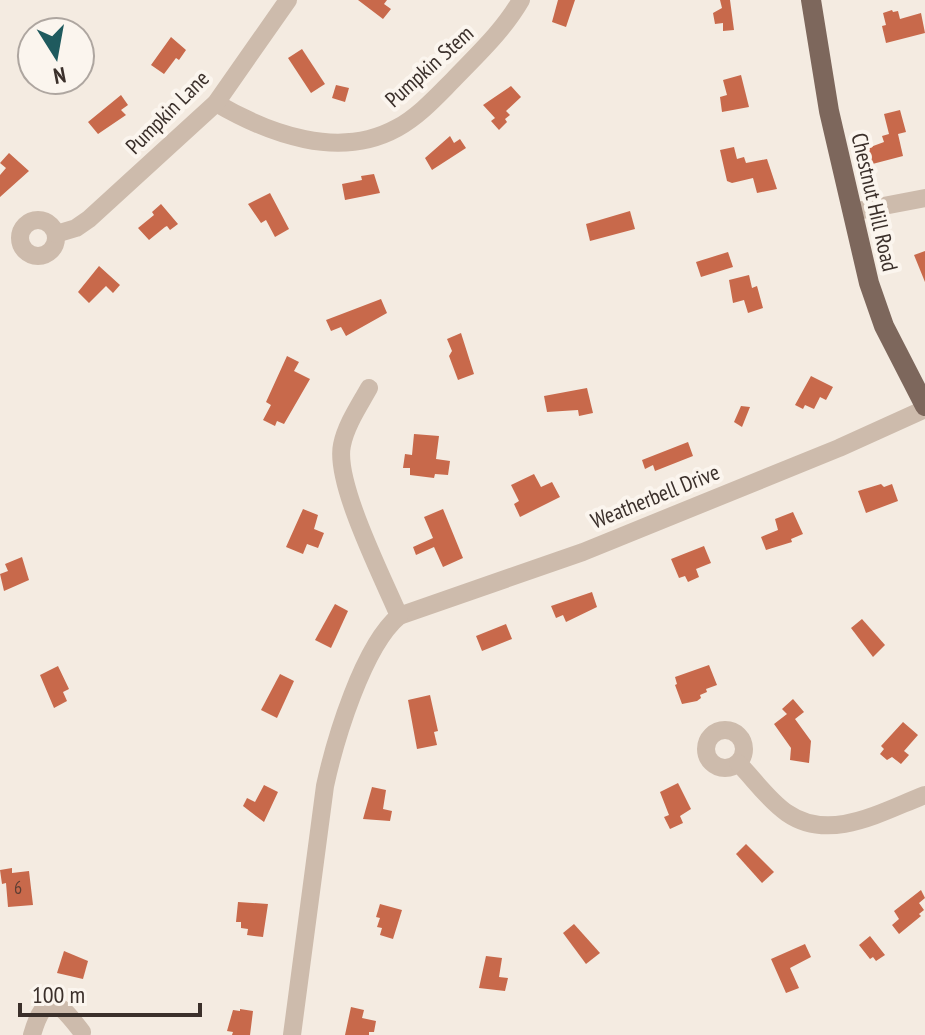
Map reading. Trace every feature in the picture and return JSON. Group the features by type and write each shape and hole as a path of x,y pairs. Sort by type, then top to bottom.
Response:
{"main road":[{"name":"Chestnut Hill Road","path":"811,0 829,111 869,283 884,326 925,407"}],"street":[{"name":"Pumpkin Lane","path":"56,234 76,228 89,219 216,103 288,0"},
{"name":"Pumpkin Stem","path":"216,103 249,122 303,139 346,143 369,140 397,128 423,110 495,38 521,0"},
{"path":"852,212 925,198"},
{"path":"292,1035 325,786 333,749 354,692 388,625 399,616 356,512 341,465 345,432 369,388"},
{"name":"Weatherbell Drive","path":"399,616 583,552 839,448 925,407"},
{"path":"738,763 788,814 816,825 851,823 925,795"},
{"path":"32,1035 41,1012 55,1003 82,1032"}],"building":[{"path":"358,0 387,0 384,4 391,9 383,19"},
{"path":"558,0 575,0 566,27 552,22"},
{"path":"720,0 730,0 734,30 723,31 723,23 715,24 713,13 722,8"},
{"path":"898,11 900,19 921,13 925,33 886,43 883,13"},
{"path":"171,37 186,50 164,74 151,65"},
{"path":"302,49 325,84 311,93 288,58"},
{"path":"741,75 749,107 722,112 720,97 727,95 723,80"},
{"path":"336,85 349,88 345,102 332,98"},
{"path":"511,86 521,97 506,111 510,115 499,130 491,121 495,118 483,105"},
{"path":"121,95 128,105 121,110 126,115 98,134 88,122"},
{"path":"900,110 906,132 898,134 903,156 861,167 857,152 884,142 882,136 889,134 884,114"},
{"path":"450,136 454,143 460,139 466,148 432,170 425,158"},
{"path":"734,147 737,159 744,157 746,163 767,159 777,189 757,193 753,178 732,183 727,181 720,150"},
{"path":"9,153 29,171 0,197 0,175 6,168 0,163"},
{"path":"374,174 380,193 345,200 342,184"},
{"path":"270,193 289,229 275,237 266,220 261,223 248,204"},
{"path":"161,204 178,224 170,230 165,227 149,240 138,228 154,215 152,212"},
{"path":"630,211 635,229 590,241 586,224"},
{"path":"925,251 925,282 914,255"},
{"path":"728,252 733,267 701,277 696,262"},
{"path":"99,266 120,285 113,293 106,286 89,303 78,292"},
{"path":"749,275 752,288 757,286 763,308 748,313 744,300 733,303 729,280"},
{"path":"381,299 387,313 346,336 341,327 331,331 326,320"},
{"path":"461,333 474,374 458,380 449,356 452,351 447,339"},
{"path":"287,356 299,362 294,371 310,379 284,424 277,421 275,426 263,420 271,405 266,402"},
{"path":"811,376 833,387 826,400 820,397 814,409 805,405 803,409 795,405"},
{"path":"587,388 593,413 579,416 578,410 547,412 544,396"},
{"path":"741,406 750,407 742,427 734,422"},
{"path":"414,434 439,436 436,459 450,461 448,475 435,474 434,478 410,475 410,468 403,468 405,454 412,455"},
{"path":"688,442 693,456 655,471 653,465 645,469 642,460"},
{"path":"534,474 541,487 552,482 560,497 520,517 514,504 519,501 511,485"},
{"path":"881,484 884,487 892,484 898,501 866,513 858,491"},
{"path":"303,509 318,515 314,529 324,533 318,548 307,544 303,554 286,547"},
{"path":"443,509 463,558 443,567 434,547 416,555 413,547 433,538 424,517"},
{"path":"793,512 803,534 791,539 792,542 766,550 761,537 778,530 775,519"},
{"path":"704,546 711,563 696,569 699,577 688,582 685,576 679,578 671,559"},
{"path":"22,557 29,580 4,591 0,574 8,571 5,564"},
{"path":"592,592 597,607 566,622 563,615 556,618 551,606"},
{"path":"335,604 348,611 331,648 315,640"},
{"path":"862,619 885,645 873,657 851,628"},
{"path":"506,624 512,639 482,651 476,636"},
{"path":"709,665 717,685 706,689 707,692 700,695 697,701 682,704 675,677"},
{"path":"58,666 69,689 63,692 67,701 54,708 40,675"},
{"path":"280,674 294,681 277,718 261,710"},
{"path":"430,695 438,731 434,732 437,745 417,749 408,700"},
{"path":"793,699 804,712 795,719 811,741 809,763 790,760 791,748 774,724 787,714 782,709"},
{"path":"903,722 918,735 904,751 909,755 901,764 892,757 887,760 880,754 884,749 881,746"},
{"path":"678,783 691,809 680,816 683,823 670,829 664,817 669,815 660,792"},
{"path":"264,785 278,792 264,822 243,806 247,798 255,802"},
{"path":"372,787 386,790 383,809 392,811 390,821 363,819"},
{"path":"746,844 774,872 762,883 736,854"},
{"path":"12,868 12,873 29,871 33,905 8,907 6,883 2,884 0,870"},
{"path":"921,890 925,898 919,903 924,910 919,914 921,916 899,934 892,925 899,919 894,911"},
{"path":"238,902 268,904 263,937 247,935 248,929 241,928 241,922 236,922"},
{"path":"380,904 402,910 393,939 380,935 382,928 377,927"},
{"path":"574,924 600,953 586,964 563,933"},
{"path":"870,936 885,955 876,961 873,957 870,959 859,945"},
{"path":"805,944 811,957 790,968 799,988 786,993 771,959"},
{"path":"64,951 88,961 83,979 57,973"},
{"path":"486,956 502,958 499,977 508,978 505,991 479,988"},
{"path":"351,1007 364,1010 362,1018 376,1021 374,1032 369,1032 369,1035 345,1035"},
{"path":"233,1010 253,1011 250,1035 232,1035 233,1032 227,1031"}]}
